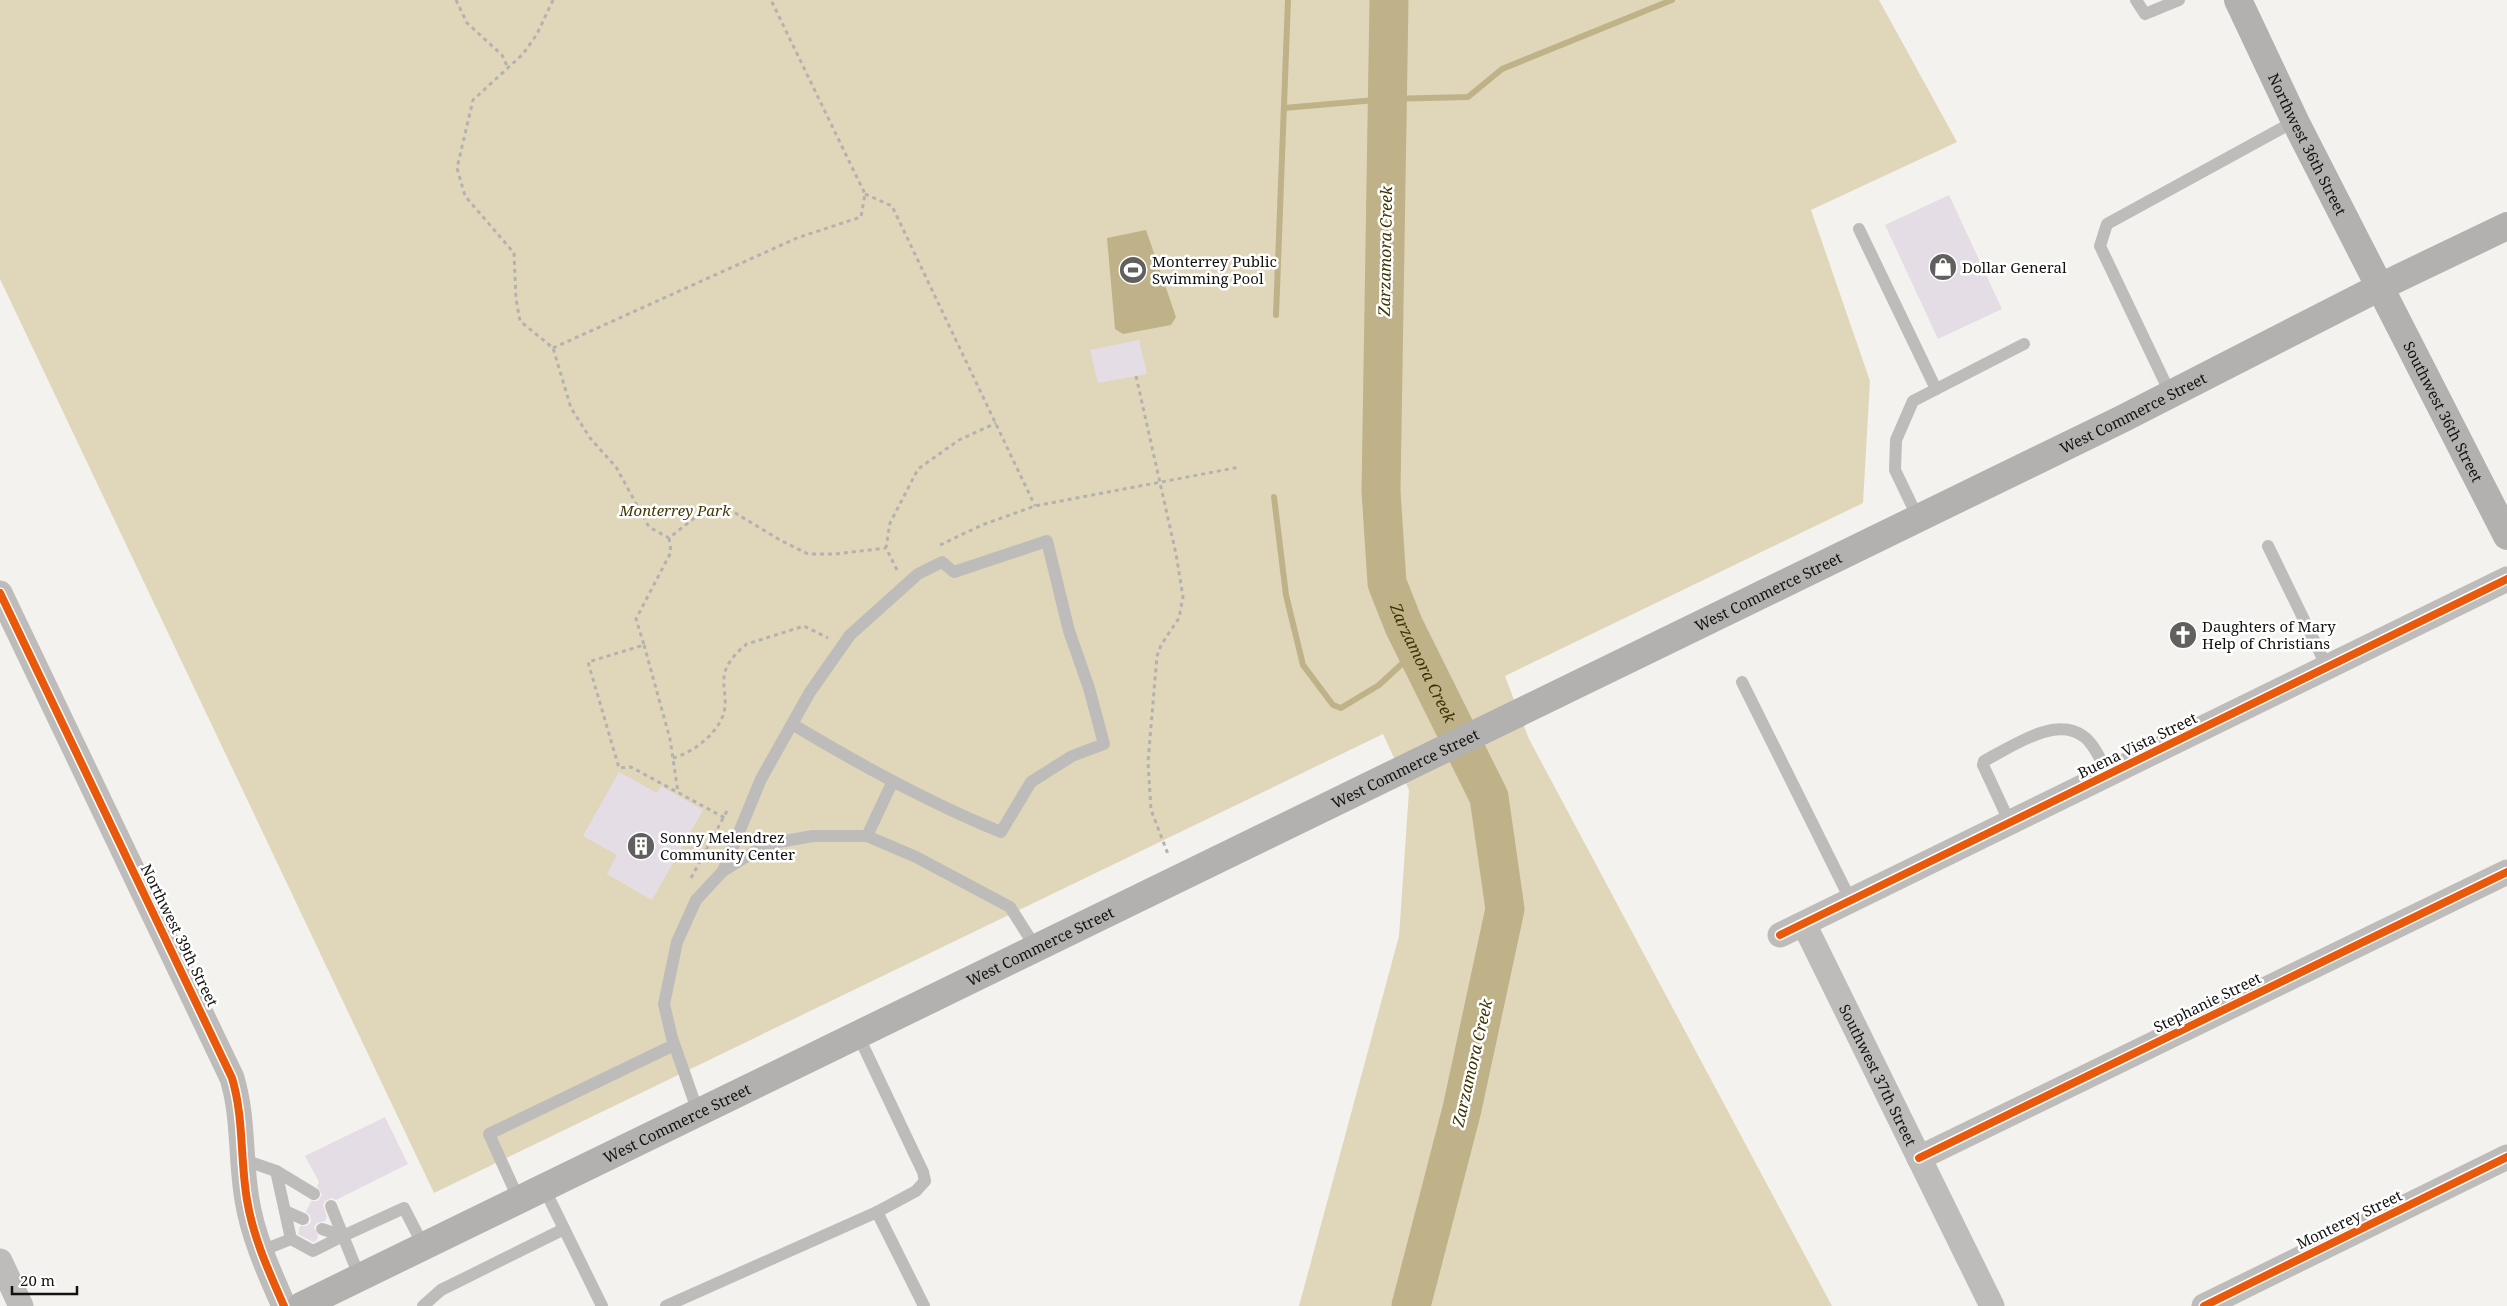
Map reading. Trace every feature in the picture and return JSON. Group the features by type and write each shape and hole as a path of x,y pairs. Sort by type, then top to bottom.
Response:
{"main road":[{"name":"Northwest 36th Street","path":"2238,0 2295,122 2380,287"},
{"name":"West Commerce Street","path":"301,1306 2171,395 2380,287 2507,226"},
{"name":"Southwest 36th Street","path":"2380,287 2506,532"}],"street":[{"name":"Buena Vista Street","path":"1780,935 2507,579"},
{"name":"Northwest 39th Street","path":"0,593 225,1059 238,1097 242,1116 247,1200 261,1251 284,1306"},
{"name":"Stephanie Street","path":"1919,1158 2507,872"},
{"name":"Southwest 37th Street","path":"1804,924 1992,1306"},
{"name":"Monterey Street","path":"2204,1306 2507,1158"},
{"path":"0,1260 21,1306"}],"lane":[{"path":"2136,0 2145,14 2179,0"},
{"path":"2171,395 2100,246 2107,224 2295,122"},
{"path":"1859,229 1936,389"},
{"path":"1918,518 1895,470 1896,440 1913,401 2024,344"},
{"path":"724,871 761,779 810,692 850,635 918,574 942,562 954,572 1047,540 1069,630 1089,688 1104,744 1072,756 1032,782 1001,832 943,808 892,782 792,724"},
{"path":"2268,546 2327,668"},
{"path":"1742,682 1851,901"},
{"path":"2010,823 1983,766 1984,761 2046,730 2070,730 2084,736 2108,774"},
{"path":"867,836 892,782"},
{"path":"698,1112 674,1045 664,1004 677,942 696,900 724,871 767,844 813,836 867,836 916,857 1010,907 1036,948"},
{"path":"666,1306 877,1212 916,1191 925,1181 923,1172 858,1034"},
{"path":"519,1200 488,1134 674,1045"},
{"path":"244,1160 276,1171 314,1194"},
{"path":"276,1171 291,1239"},
{"path":"544,1188 602,1306"},
{"path":"331,1206 360,1278"},
{"path":"291,1239 313,1251 404,1208 424,1246"},
{"path":"286,1211 303,1220"},
{"path":"877,1212 924,1306"},
{"path":"322,1228 343,1236"},
{"path":"423,1306 441,1290 564,1229"},
{"path":"261,1251 291,1239"}],"path":[{"path":"456,0 467,23 502,55 508,68"},
{"path":"553,0 537,34 523,54 473,100 456,168 465,196 514,254 516,299 520,321 553,348 571,408 590,438 616,466 649,527 669,538"},
{"path":"553,348 797,238 861,217 865,194 771,0"},
{"path":"865,194 892,206 1035,506"},
{"path":"1136,376 1158,482 1176,554 1182,597 1179,618 1161,645 1157,656 1148,762 1150,810 1168,854"},
{"path":"897,571 886,548 890,523 918,469 959,440 996,423"},
{"path":"934,549 982,525 1035,506 1240,467"},
{"path":"669,538 702,512 727,508 780,540 808,554 835,554 886,548"},
{"path":"669,538 671,552 636,619 670,739 678,793"},
{"path":"890,577 904,566"},
{"path":"673,758 686,754 703,741 722,718 725,706 723,677 729,663 741,648 747,644 804,626 830,639"},
{"path":"825,647 836,633"},
{"path":"644,645 588,662 619,768 631,767 741,829"},
{"path":"688,886 733,800"}],"green space":[{"name":"Monterrey Park","path":"0,0 1879,0 1957,142 1811,210 1870,381 1863,503 1505,676 1529,739 1832,1306 1299,1306 1399,936 1409,790 1383,734 434,1193 0,279"}],"shaded area":[{"path":"1146,230 1176,317 1171,325 1123,334 1115,329 1107,238"}],"building":[{"name":"Dollar General","path":"1949,195 2002,309 1938,339 1885,225"},
{"path":"1139,340 1147,374 1098,383 1090,350"},
{"name":"Sonny Melendrez Community Center","path":"619,772 657,793 661,786 703,810 652,900 607,874 617,855 583,836"},
{"path":"385,1117 408,1164 336,1200 332,1198 325,1201 323,1205 327,1217 325,1221 317,1223 314,1227 318,1236 317,1240 313,1242 298,1234 300,1226 307,1226 311,1222 310,1215 306,1212 311,1201 318,1201 322,1195 317,1186 319,1182 305,1156"}],"waterway":[{"path":"1276,315 1288,0"},
{"name":"Zarzamora Creek","path":"1389,0 1381,491 1387,583 1404,626 1489,797 1505,909 1462,1109 1411,1306"},
{"path":"1284,108 1387,99 1468,97 1502,69 1672,0"},
{"path":"1274,497 1286,595 1303,665 1333,705 1341,708 1379,685 1405,661 1412,642"}],"cycle path":[{"path":"1780,935 2507,579"},
{"path":"0,593 232,1078 240,1123 245,1185 250,1214 262,1254 284,1306"},
{"path":"1919,1158 2507,872"},
{"path":"2204,1306 2507,1157"}],"place":[{"name":"Dollar General","path":"1943,267"},
{"name":"Monterrey Public Swimming Pool","path":"1133,270"},
{"name":"Daughters of Mary Help of Christians","path":"2183,635"},
{"name":"Sonny Melendrez Community Center","path":"641,846"}]}
